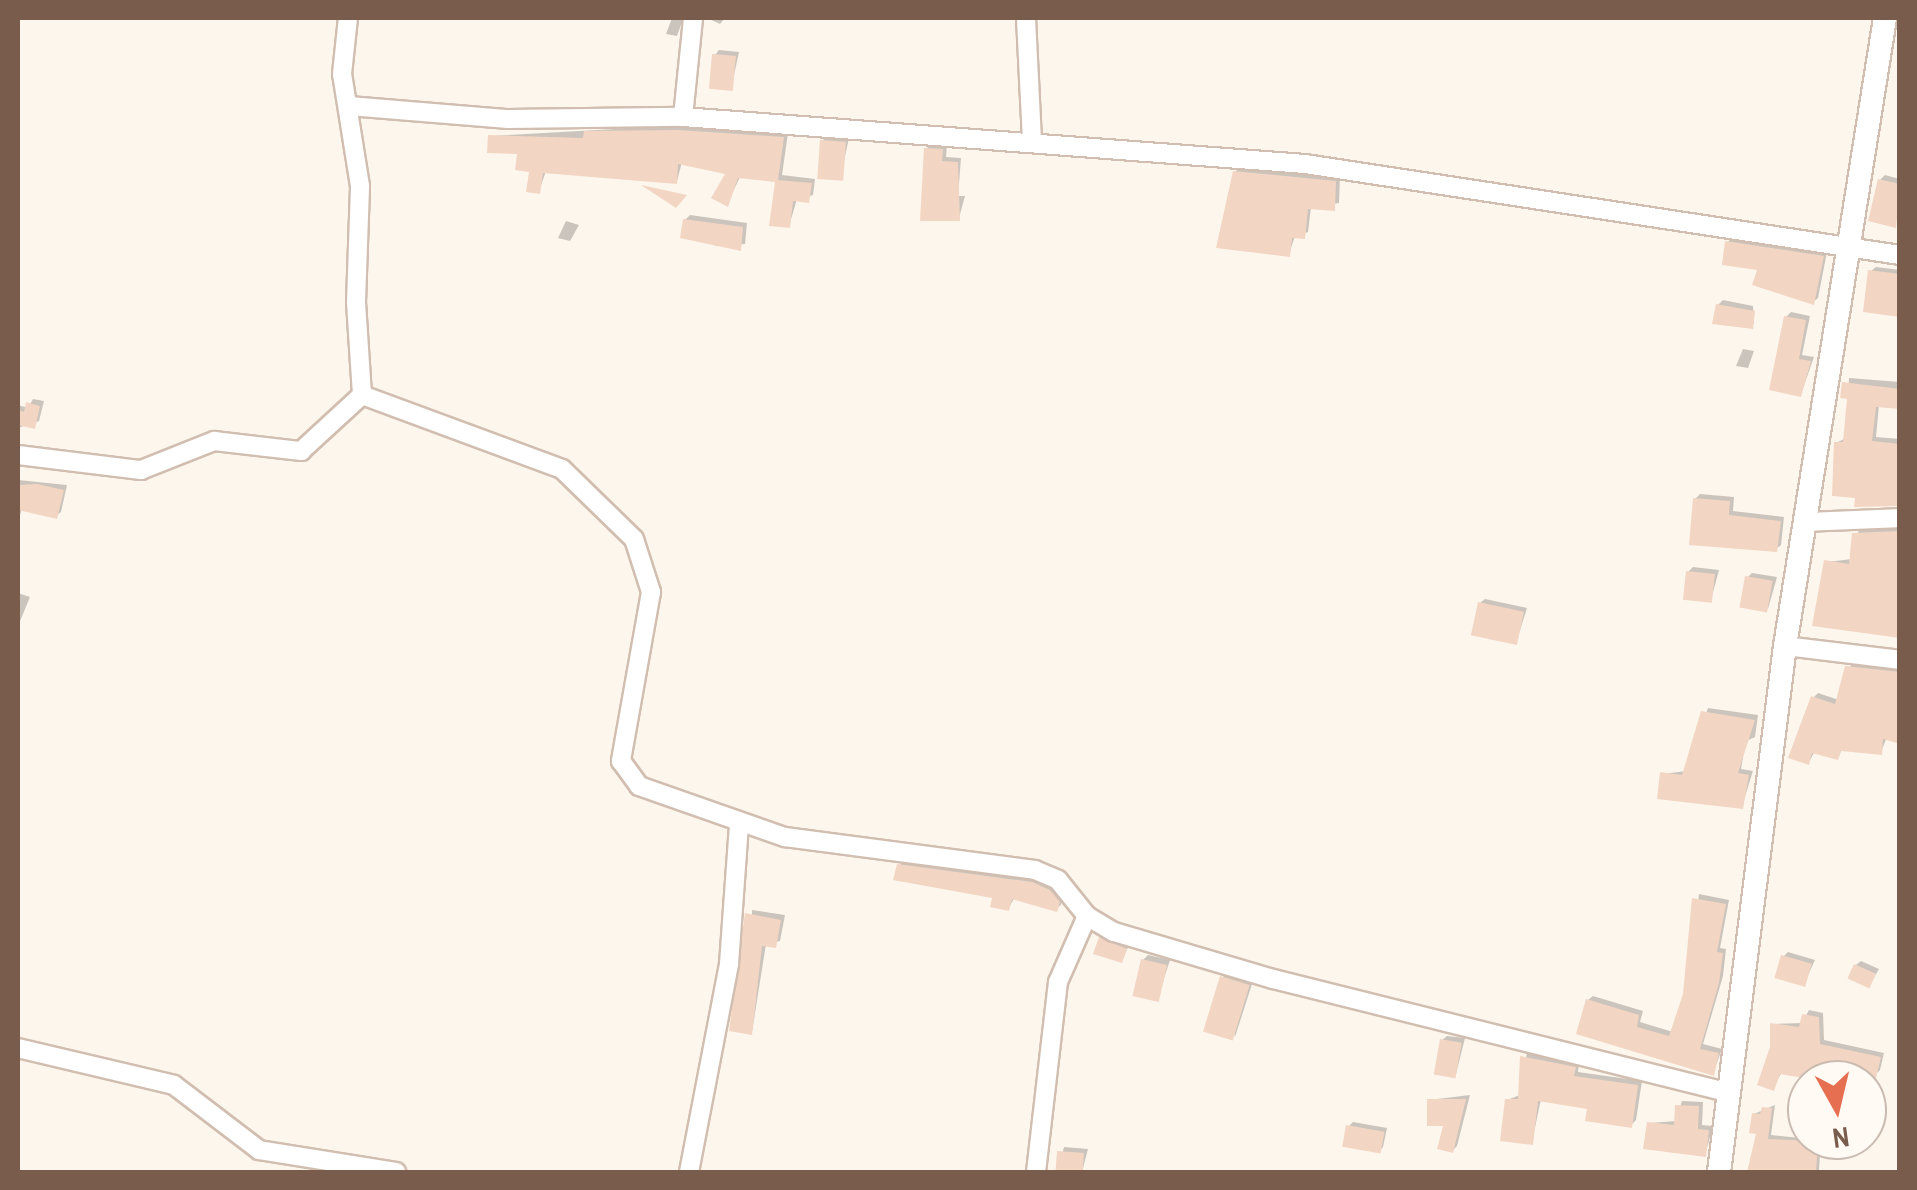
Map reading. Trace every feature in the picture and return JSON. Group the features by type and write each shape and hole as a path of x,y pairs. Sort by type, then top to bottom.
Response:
{"street":[{"path":"348,18 342,74 360,186 356,302 362,395"},
{"path":"683,117 693,18"},
{"path":"1026,18 1032,139"},
{"path":"1719,1172 1786,646 1885,18"},
{"path":"349,106 508,119 683,117 1032,139 1343,169 1900,255"},
{"path":"18,455 142,470 214,441 301,451 362,395"},
{"path":"362,395 545,461 590,491 617,518 646,560 651,592 622,735 625,773 639,786 693,801 739,824 785,837 1035,870 1069,890 1087,916 1114,932 1273,980 1730,1093"},
{"path":"1805,522 1900,518"},
{"path":"1786,646 1900,660"},
{"path":"688,1172 729,964 739,824"},
{"path":"1036,1172 1058,982 1087,916"},
{"path":"18,1048 174,1085 259,1150 396,1172"}],"building":[{"path":"712,54 736,56 733,91 709,89"},
{"path":"679,130 784,137 778,180 812,183 809,203 793,201 790,228 769,226 775,182 738,178 728,207 711,198 725,174 678,164 677,184 543,173 540,194 526,192 529,172 515,170 517,154 487,153 488,135 583,138 584,131"},
{"path":"820,140 846,142 843,181 817,179"},
{"path":"924,148 943,149 942,161 958,162 960,221 920,221"},
{"path":"1233,171 1336,181 1335,211 1308,209 1305,239 1292,238 1290,257 1216,248"},
{"path":"1878,179 1900,184 1896,228 1868,221"},
{"path":"641,185 687,195 676,208"},
{"path":"683,219 743,227 741,251 680,238"},
{"path":"1725,241 1824,256 1814,305 1752,285 1757,270 1722,265"},
{"path":"1868,270 1900,274 1900,317 1863,312"},
{"path":"1716,304 1755,311 1753,329 1712,324"},
{"path":"1784,316 1806,320 1799,359 1811,361 1801,397 1769,390"},
{"path":"1842,382 1900,389 1900,409 1876,407 1872,441 1900,444 1898,506 1854,507 1855,498 1832,496 1834,442 1843,442 1847,399 1840,398"},
{"path":"26,402 40,406 35,429 18,425 18,410 24,412"},
{"path":"37,484 64,490 57,519 18,510 18,485"},
{"path":"1693,498 1730,501 1729,515 1781,521 1777,552 1689,545"},
{"path":"1900,531 1900,638 1812,626 1824,560 1849,564 1852,533"},
{"path":"1686,571 1715,574 1712,603 1683,600"},
{"path":"1745,576 1773,581 1767,612 1739,608"},
{"path":"1478,602 1524,612 1517,645 1471,635"},
{"path":"1845,666 1900,672 1900,744 1883,739 1882,755 1841,751 1838,760 1812,753 1809,765 1788,758 1811,696 1835,704"},
{"path":"1701,711 1755,720 1738,773 1749,775 1743,809 1657,799 1660,772 1682,775"},
{"path":"897,864 1032,882 1050,890 1060,902 1057,912 1012,899 1009,911 990,907 992,898 893,880"},
{"path":"1692,898 1726,904 1717,952 1723,953 1719,983 1700,1049 1719,1053 1714,1076 1576,1034 1586,999 1639,1015 1637,1027 1669,1036 1683,994"},
{"path":"745,913 781,920 776,948 762,946 752,1035 729,1031"},
{"path":"1099,937 1127,949 1122,963 1093,954"},
{"path":"1781,955 1812,964 1805,987 1774,978"},
{"path":"1141,959 1167,965 1159,1002 1132,996"},
{"path":"1854,964 1876,974 1869,988 1847,979"},
{"path":"1220,976 1250,985 1233,1041 1203,1031"},
{"path":"1802,1014 1819,1017 1820,1044 1881,1057 1880,1060 1787,1060 1787,1075 1780,1074 1774,1091 1757,1085 1770,1047 1770,1023 1799,1027"},
{"path":"1440,1039 1462,1043 1455,1078 1434,1074"},
{"path":"1520,1056 1576,1067 1574,1076 1638,1085 1632,1128 1585,1121 1587,1109 1538,1101 1533,1145 1500,1141 1505,1099 1518,1099"},
{"path":"1427,1099 1466,1099 1453,1153 1437,1149 1443,1126 1427,1126"},
{"path":"1675,1105 1699,1106 1698,1129 1709,1130 1706,1157 1643,1149 1647,1122 1674,1125"},
{"path":"1762,1107 1772,1108 1768,1139 1787,1140 1787,1160 1817,1160 1816,1172 1747,1172 1756,1134 1749,1133 1752,1113 1760,1114"},
{"path":"1346,1125 1384,1132 1381,1153 1342,1147"},
{"path":"1057,1151 1084,1153 1083,1172 1056,1172"}]}
